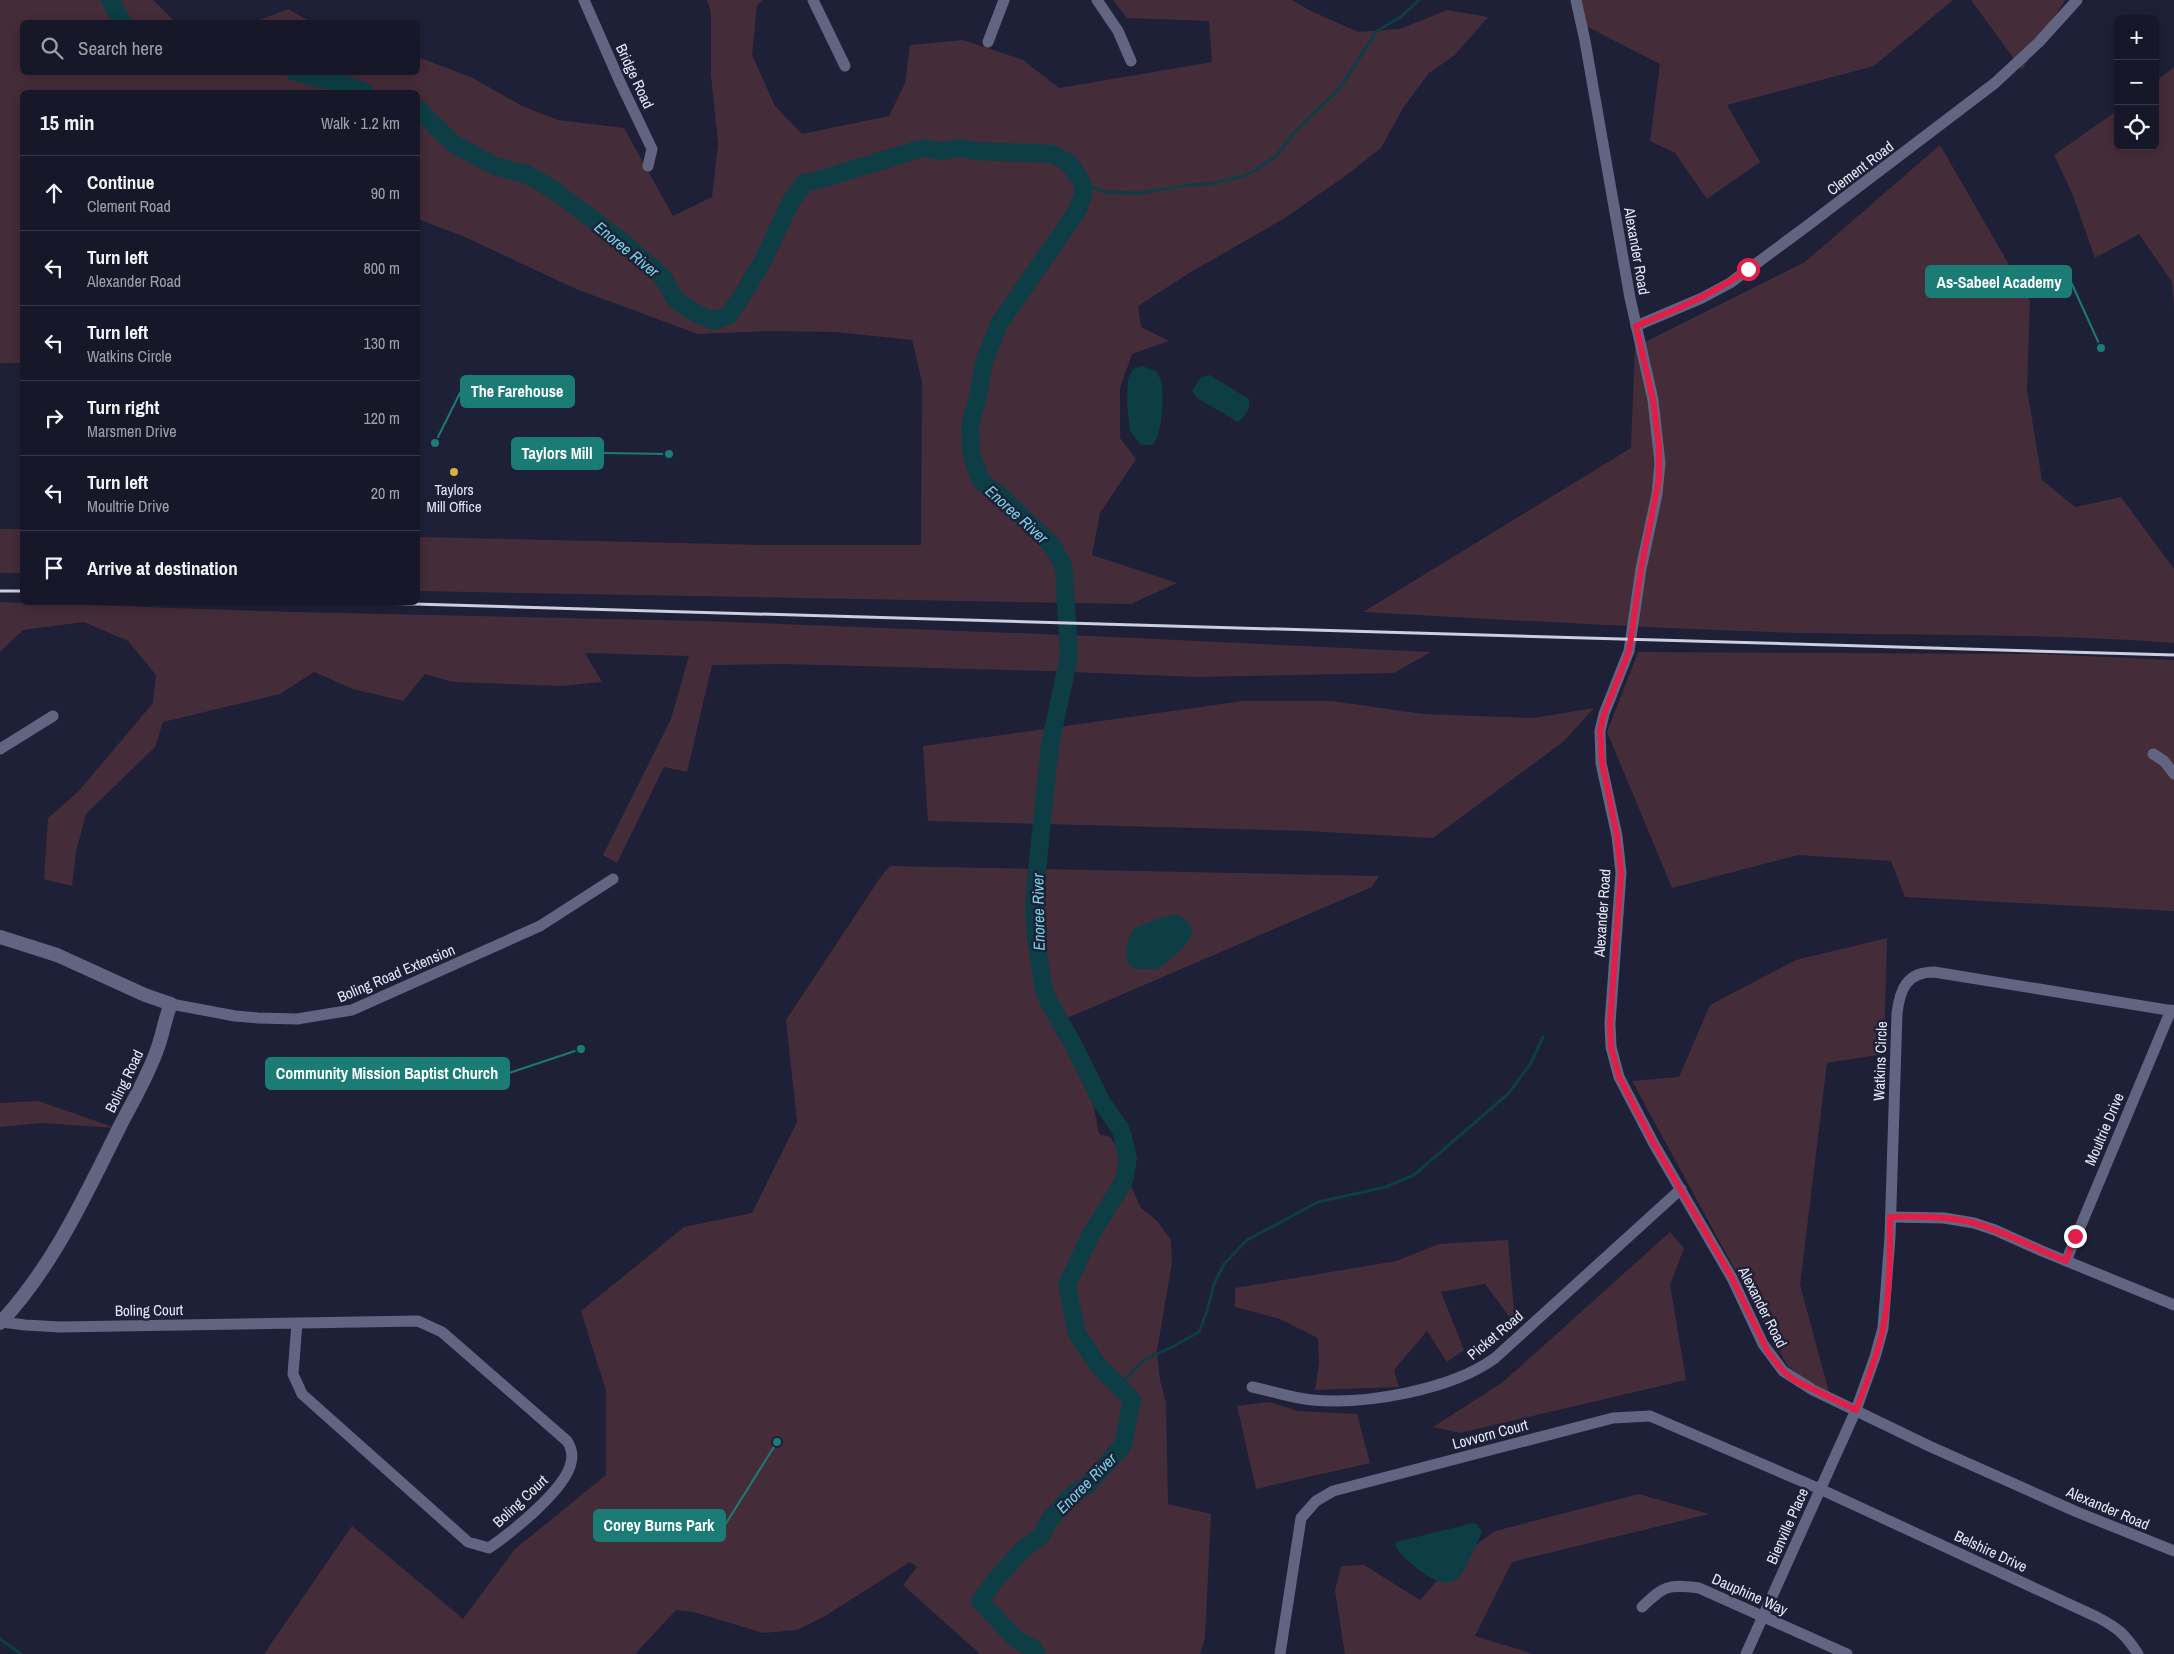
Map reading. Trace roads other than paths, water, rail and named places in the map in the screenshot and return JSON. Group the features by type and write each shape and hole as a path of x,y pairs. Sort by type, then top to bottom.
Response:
{"street":[{"name":"Bridge Road","path":"584,0 652,149 648,166"},
{"path":"813,0 845,66"},
{"path":"988,42 1004,0"},
{"path":"1097,0 1118,31 1131,61"},
{"name":"Alexander Road","path":"1576,0 1636,326 1653,400 1659,446 1659,479 1641,569 1629,651 1604,714 1600,730 1602,762 1617,836 1621,873 1610,1035 1614,1061 1619,1077 1732,1278 1763,1344 1774,1361 1794,1380 1928,1446 2077,1512 2174,1551"},
{"name":"Clement Road","path":"1636,326 1702,298 1730,283 1995,83 2039,42 2078,0"},
{"path":"0,749 53,716"},
{"path":"2153,754 2164,761 2174,774"},
{"name":"Boling Road Extension","path":"171,1004 235,1016 258,1018 297,1019 352,1010 540,926 613,879"},
{"path":"0,937 57,955 145,995 171,1004"},
{"name":"Watkins Circle","path":"1856,1410 1883,1328 1888,1278 1897,1014 1900,994 1909,980 1919,974 1934,972 2172,1011"},
{"name":"Boling Road","path":"1,1322 50,1259 99,1168 158,1047 163,1024 171,1004"},
{"name":"Moultrie Drive","path":"2066,1261 2097,1183 2172,1011"},
{"name":"Picket Road","path":"1252,1387 1308,1400 1345,1400 1414,1391 1469,1374 1494,1358 1681,1189"},
{"path":"1890,1217 1944,1218 1974,1223 2174,1305"},
{"name":"Boling Court","path":"1,1322 60,1327 408,1320 423,1322 437,1328 567,1441 572,1456 565,1477 556,1489 511,1533 489,1548 468,1542 302,1394 293,1374 297,1323"},
{"name":"Bienville Place","path":"1746,1654 1856,1410"},
{"name":"Lovvorn Court","path":"1280,1654 1302,1518 1316,1501 1333,1491 1612,1418 1650,1416 1820,1489"},
{"name":"Belshire Drive","path":"1820,1489 2117,1627 2126,1635 2138,1654"},
{"name":"Dauphine Way","path":"1642,1607 1662,1589 1679,1585 1698,1588 1848,1654"}],"waterway":[{"name":"Enoree River","path":"110,0 122,20"},
{"path":"1083,184 1105,192 1140,193 1188,185 1209,184 1244,176 1256,170 1276,156 1296,131 1339,89 1377,31 1402,16 1419,0"},
{"name":"Enoree River","path":"307,75 360,90"},
{"name":"Enoree River","path":"420,111 454,144 495,166 529,175 555,191 620,240 662,276 676,300 695,313 714,321 729,315 745,291 763,261 790,203 804,183 923,148 940,151 961,148 975,151 1053,154 1069,163 1083,184 1083,195 1077,211 999,324 984,362 977,401 970,424 971,453 981,481 1001,496 1052,545 1064,568 1069,657 1050,744 1037,870 1034,908 1035,932 1043,987 1101,1101 1121,1130 1128,1158 1124,1181 1090,1236 1067,1285 1077,1334 1098,1365 1132,1400 1123,1445 1087,1486 1074,1493 1050,1519 1041,1536 1023,1549 996,1579 980,1601 1017,1640 1033,1648 1036,1654"},
{"path":"1119,1386 1144,1360 1199,1332 1214,1284 1224,1264 1247,1240 1318,1202 1386,1187 1414,1175 1509,1093 1531,1063 1543,1037"},
{"path":"0,1639 21,1654"}],"railway":[{"path":"0,591 20,591"},
{"path":"420,604 2174,655"}],"place":[{"name":"As-Sabeel Academy","path":"2101,348"},
{"name":"The Farehouse","path":"435,443"},
{"name":"Taylors Mill","path":"669,454"},
{"name":"Taylors Mill Office","path":"454,472"},
{"name":"Community Mission Baptist Church","path":"581,1049"},
{"name":"Corey Burns Park","path":"777,1442"}]}
